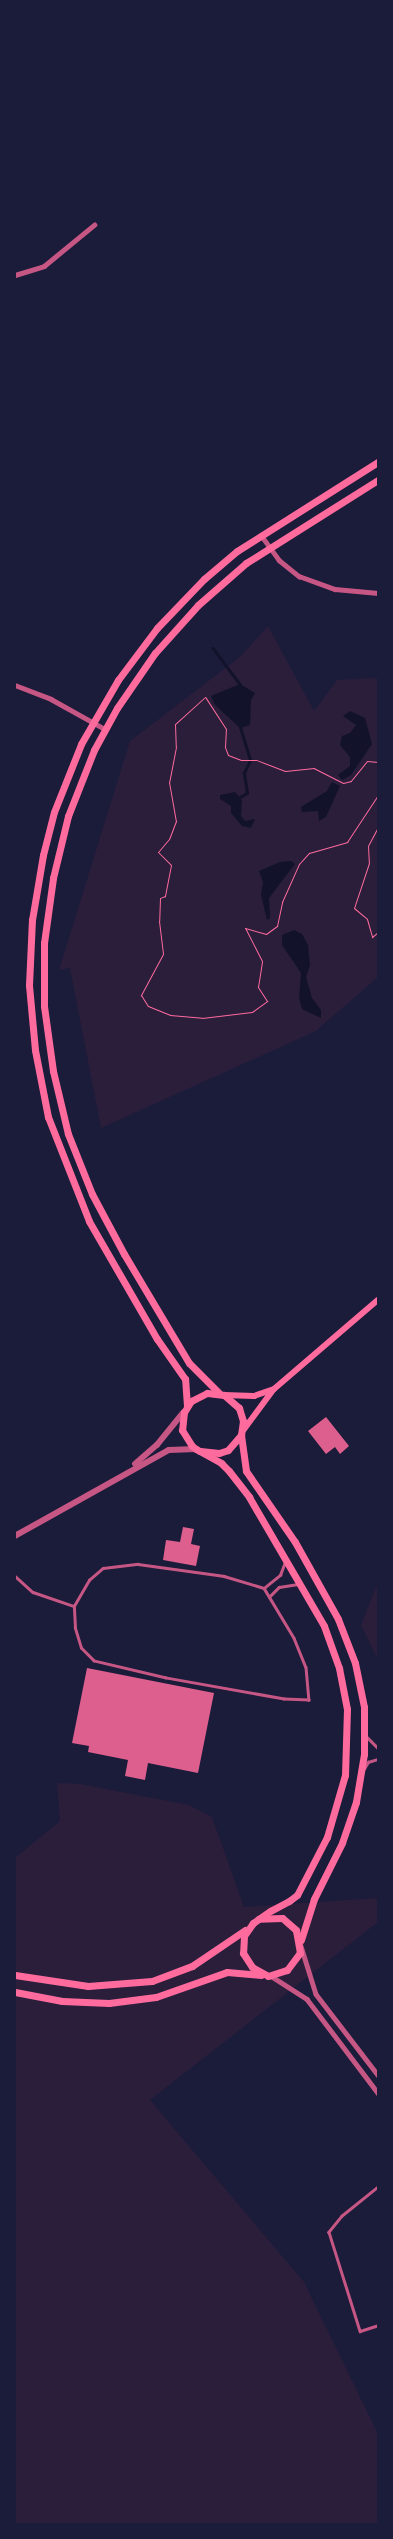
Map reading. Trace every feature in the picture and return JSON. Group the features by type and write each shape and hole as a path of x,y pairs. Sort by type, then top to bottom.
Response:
{"main road":[{"path":"15,1975 88,1986 152,1981 205,1960 259,1919 289,1901 303,1887 334,1818 345,1774 348,1731 344,1688 324,1626 301,1584 240,1484 221,1463 198,1450 182,1430 185,1409 185,1379 111,1262 70,1179 48,1117 35,1050 29,963 38,876 60,796 93,722 131,661 172,611 220,565 261,535 378,462"},
{"path":"300,1943 314,1899 350,1824 362,1777 365,1731 360,1684 345,1633 295,1542 246,1471 239,1408 222,1394 184,1356 102,1214 68,1134 53,1071 44,985 49,900 68,816 106,729 143,670 183,621 229,576 269,547 378,480"},
{"path":"198,1450 219,1454 228,1450 274,1389 378,1300"},
{"path":"185,1409 201,1395 254,1396 274,1389"},
{"path":"15,1992 62,2001 109,2003 156,1997 227,1972 268,1976 291,1967 300,1953 300,1943 296,1930 282,1918 259,1919"},
{"path":"248,1928 242,1945 247,1960 268,1976"}],"street":[{"path":"15,275 44,266 94,225"},
{"path":"261,535 286,567 308,581 335,589 378,593"},
{"path":"15,685 106,729"},
{"path":"126,1472 158,1445 185,1409"},
{"path":"15,1536 126,1472 169,1450 198,1450"},
{"path":"300,1943 316,1994 377,2074 368,2080"},
{"path":"268,1976 282,1981 307,1999 378,2093"}],"lane":[{"path":"264,1588 280,1575 286,1561"},
{"path":"161,1565 243,1580 264,1588 269,1597 294,1638 306,1667 309,1700 284,1699 166,1678 94,1661 81,1648 74,1628 74,1606 89,1580 103,1568 114,1566 161,1565"},
{"path":"15,1576 33,1592 74,1606"},
{"path":"269,1597 280,1587 301,1584"},
{"path":"365,1731 370,1742 378,1748"},
{"path":"362,1777 368,1762 378,1758"},
{"path":"378,2187 342,2216 329,2232 360,2331 378,2325"}],"path":[{"path":"378,762 367,761 351,781 343,783 314,768 285,771 256,760 244,760 228,755 225,747 226,729 205,697 175,724 176,747 169,782 176,821 169,839 158,852 170,865 166,896 160,898 159,921 163,954 141,995 148,1006 170,1015 202,1018 252,1012 267,1001 258,987 262,962 245,928 266,934 277,926 282,902 299,864 308,853 347,842 378,795"},
{"path":"378,827 368,846 369,863 354,908 367,919 372,937 378,932"}],"shaded area":[{"path":"268,626 314,711 337,680 378,678 378,977 316,1031 101,1128 70,968 59,970 130,741 240,657"},
{"path":"240,684 255,693 251,700 250,725 240,728 215,705 211,696"},
{"path":"350,711 365,718 372,744 351,775 342,780 338,775 350,766 350,757 340,745 342,736 350,733 356,725 343,716"},
{"path":"332,782 340,786 326,817 319,821 318,811 302,812 301,807 327,791"},
{"path":"235,792 242,800 241,816 245,821 255,819 251,828 242,826 231,813 231,806 220,799 220,795"},
{"path":"291,861 295,864 269,898 270,918 267,920 261,895 263,882 259,871 280,862"},
{"path":"294,930 302,934 308,945 310,965 306,977 312,998 321,1010 321,1018 302,1009 299,998 301,973 282,945 282,935"},
{"path":"378,1582 378,1660 361,1625"},
{"path":"57,1783 80,1784 189,1805 212,1817 244,1907 378,1898 378,1922 150,2100 304,2282 378,2434 378,2524 15,2524 15,1858 60,1821"}],"building":[{"path":"326,1417 349,1446 340,1454 335,1447 326,1454 308,1431"},
{"path":"183,1527 194,1529 191,1544 200,1546 196,1566 163,1560 166,1540 180,1542"},
{"path":"87,1668 214,1693 198,1773 148,1763 145,1780 125,1776 128,1760 88,1752 89,1746 72,1743"}],"waterway":[{"path":"213,648 240,684"},
{"path":"240,728 250,760 244,773 247,793 240,797"}]}
